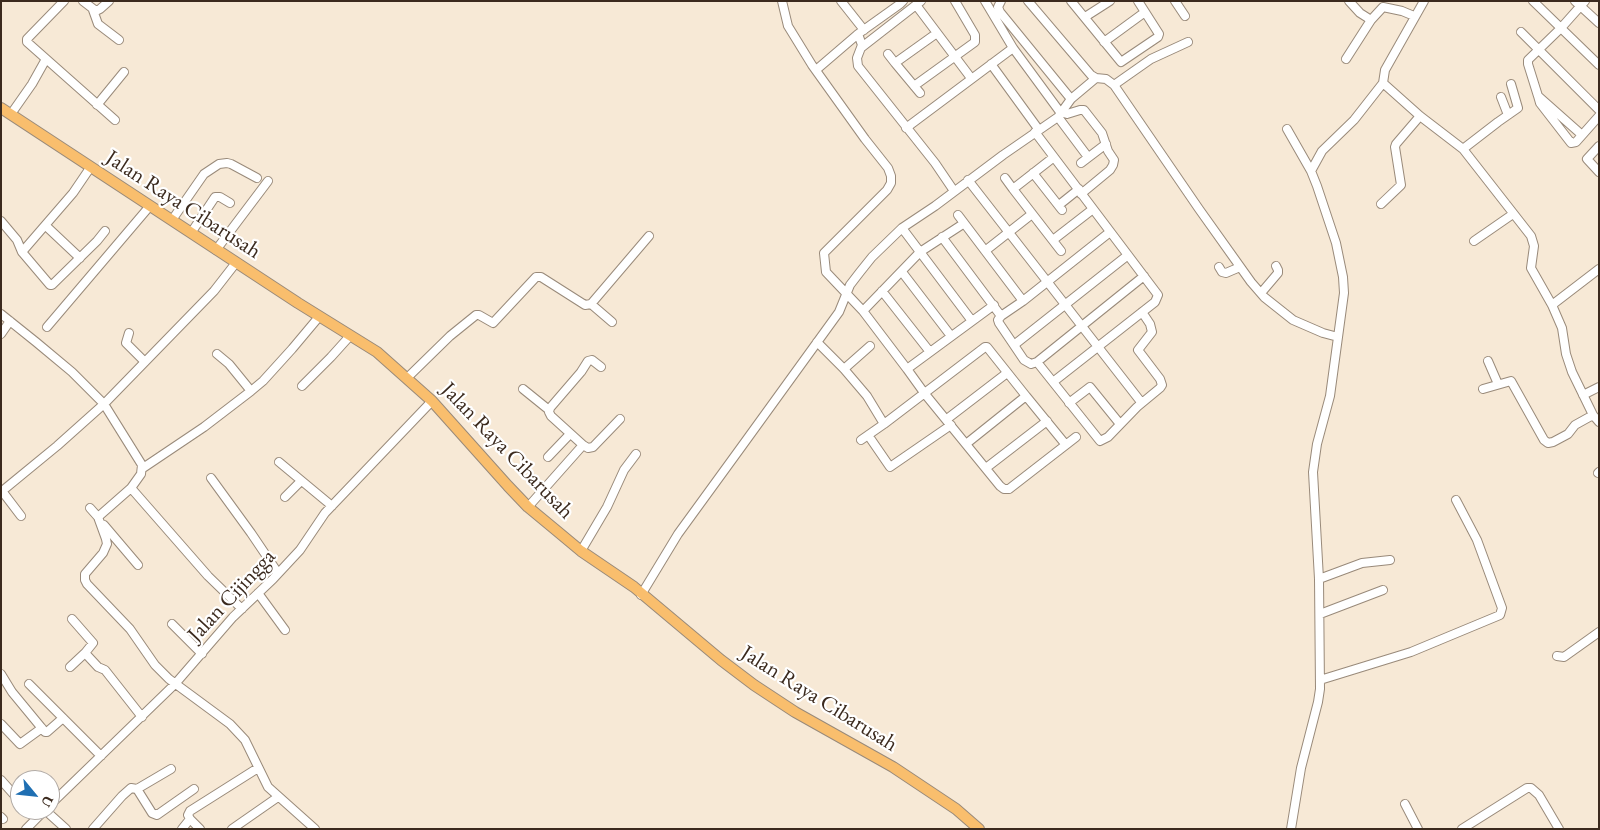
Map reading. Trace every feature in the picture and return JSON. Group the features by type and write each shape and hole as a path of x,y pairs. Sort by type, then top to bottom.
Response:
{"main road":[{"name":"Jalan Raya Cibarusah","path":"4,111 376,352 432,401 528,507 582,551 637,591 754,685 830,733 893,767 956,809 977,829"},
{"name":"Jalan Raya Cibarusah","path":"4,111 386,362 432,401 527,509 580,553 620,578"}],"street":[{"path":"64,1 26,40 115,120"},
{"path":"83,1 93,10 98,24 119,40"},
{"path":"93,10 98,10 109,1"},
{"path":"782,1 788,26 816,70 888,168 891,176 891,184 887,190 824,253 826,272 863,311 925,394 1004,489 1009,489 1076,438"},
{"path":"841,1 861,32 862,47 858,58 858,66 946,178 954,191"},
{"path":"816,70 902,1"},
{"path":"914,86 973,44 976,39 955,1"},
{"path":"985,1 1013,48 1088,157"},
{"path":"1001,1 998,7 1000,12 1071,99"},
{"path":"1028,1 1086,70 1096,78 1106,79 1114,85 1199,209 1261,293 1293,320 1323,333 1338,337"},
{"path":"1071,1 1119,60 1123,62 1158,37 1159,33 1138,1"},
{"path":"1085,18 1110,1"},
{"path":"1175,1 1185,16"},
{"path":"1349,1 1360,13 1372,20"},
{"path":"1311,171 1322,152 1354,120 1383,83 1385,70 1424,1"},
{"path":"1532,1 1599,65"},
{"path":"862,47 919,3 937,33 971,78"},
{"path":"1599,23 1580,3 1561,28 1528,62 1540,103 1569,141 1574,143 1599,116"},
{"path":"1346,59 1380,10 1385,7 1414,16"},
{"path":"1104,42 1145,12"},
{"path":"1522,32 1599,110"},
{"path":"895,63 937,33"},
{"path":"1114,85 1151,59 1188,42"},
{"path":"906,128 1013,48"},
{"path":"888,54 920,93"},
{"path":"4,111 36,78 46,59"},
{"path":"992,64 1054,157 1158,295 1156,302 1053,382"},
{"path":"97,105 124,72"},
{"path":"842,288 850,285 866,264 902,228 935,206 1059,114 1071,99 1096,78"},
{"path":"1383,83 1420,116 1463,149 1532,236 1534,246 1531,268 1552,305 1562,328 1566,354 1572,372 1597,418 1575,425 1568,434 1548,443 1544,440 1510,381 1483,389"},
{"path":"1463,149 1516,110 1518,107 1511,84"},
{"path":"1538,96 1582,135"},
{"path":"1501,97 1508,115"},
{"path":"1033,173 1060,207 1113,166 1114,160 1102,133 1086,111 1080,110 1059,114"},
{"path":"1381,204 1399,188 1401,183 1396,144 1420,116"},
{"path":"1592,124 1599,130"},
{"path":"1287,129 1311,171 1317,186 1336,243 1343,277 1344,293 1330,396 1317,444 1313,472 1320,614 1318,702 1301,768 1291,829"},
{"path":"1081,163 1106,144"},
{"path":"1599,146 1587,159 1599,172"},
{"path":"1013,189 1054,157"},
{"path":"172,220 204,174 220,164 231,164 257,178"},
{"path":"22,252 74,193 90,168"},
{"path":"1005,178 1061,251"},
{"path":"968,180 1064,306 1141,402"},
{"path":"216,250 268,182"},
{"path":"191,232 215,197 220,197 230,204"},
{"path":"47,327 153,209"},
{"path":"1053,240 1093,209"},
{"path":"985,252 1032,214"},
{"path":"1474,241 1513,214"},
{"path":"958,215 1023,301"},
{"path":"1,221 17,240 22,252 52,286 105,231"},
{"path":"863,311 920,252 963,224"},
{"path":"46,226 80,258"},
{"path":"902,228 972,321"},
{"path":"1110,232 998,320 1014,345 1028,363 1033,364 1037,362 1144,276"},
{"path":"407,378 450,336 476,315 493,323 536,277 541,277 585,305 591,304 649,236"},
{"path":"942,236 1002,316"},
{"path":"1014,345 1128,255"},
{"path":"22,516 2,492 104,404 214,291 235,264"},
{"path":"1219,267 1226,274 1240,266"},
{"path":"1261,293 1277,275 1276,266"},
{"path":"1552,305 1599,269"},
{"path":"902,272 951,336"},
{"path":"637,591 841,307 842,288"},
{"path":"882,291 930,352"},
{"path":"591,304 612,322"},
{"path":"907,369 994,305"},
{"path":"1037,362 1100,441 1108,438 1141,402 1160,388 1162,384 1138,350 1152,332 1150,324 1142,312"},
{"path":"1,314 72,372 104,404 143,468"},
{"path":"99,519 131,488 143,468 204,427 263,381 318,318"},
{"path":"1,334 10,321"},
{"path":"128,333 126,343 145,362"},
{"path":"302,386 349,338"},
{"path":"817,342 844,369 866,396 884,424"},
{"path":"844,369 870,346"},
{"path":"861,440 987,347 1066,445"},
{"path":"217,354 229,364 251,391"},
{"path":"549,410 588,361 592,360 601,368"},
{"path":"1488,361 1498,384"},
{"path":"868,435 890,467 949,422 1007,373"},
{"path":"1583,395 1599,386"},
{"path":"1069,403 1090,387 1120,424"},
{"path":"523,389 549,410 551,416 588,448 593,447 620,419"},
{"path":"966,444 1026,396"},
{"name":"Jalan Cijingga","path":"60,796 175,684 242,609 300,550 325,513 432,401"},
{"path":"986,468 1047,421"},
{"path":"548,457 570,434"},
{"path":"528,507 583,445"},
{"path":"582,551 607,507 624,470 636,454"},
{"path":"279,462 332,506"},
{"path":"211,478 252,532 278,573"},
{"path":"285,497 302,481"},
{"path":"131,488 208,576 242,609"},
{"path":"1320,680 1412,652 1500,616 1502,608 1479,546 1456,500"},
{"path":"90,508 138,565"},
{"path":"99,519 107,547 85,574 86,582 130,629 155,665 175,684 230,724 245,740 268,787 316,829"},
{"path":"1319,579 1362,563 1390,560"},
{"path":"1320,614 1383,590"},
{"path":"258,593 285,630"},
{"path":"70,667 93,643 72,619"},
{"path":"172,624 202,654"},
{"path":"1557,656 1564,657 1599,632"},
{"path":"85,653 98,667 105,670 142,717"},
{"path":"1,674 12,692 46,732 63,718"},
{"path":"29,684 102,756"},
{"path":"1,724 20,744 42,728"},
{"path":"200,829 190,819 188,815 190,811 258,768"},
{"path":"94,829 128,790 131,788 137,789 171,769"},
{"path":"1,780 10,790"},
{"path":"1462,829 1523,791 1531,788 1538,795 1559,829"},
{"path":"137,789 152,813 157,815 194,789"},
{"path":"232,829 278,797"},
{"path":"1405,804 1418,829"},
{"path":"182,829 190,819"},
{"path":"26,829 35,820"},
{"path":"56,820 66,829"}]}
